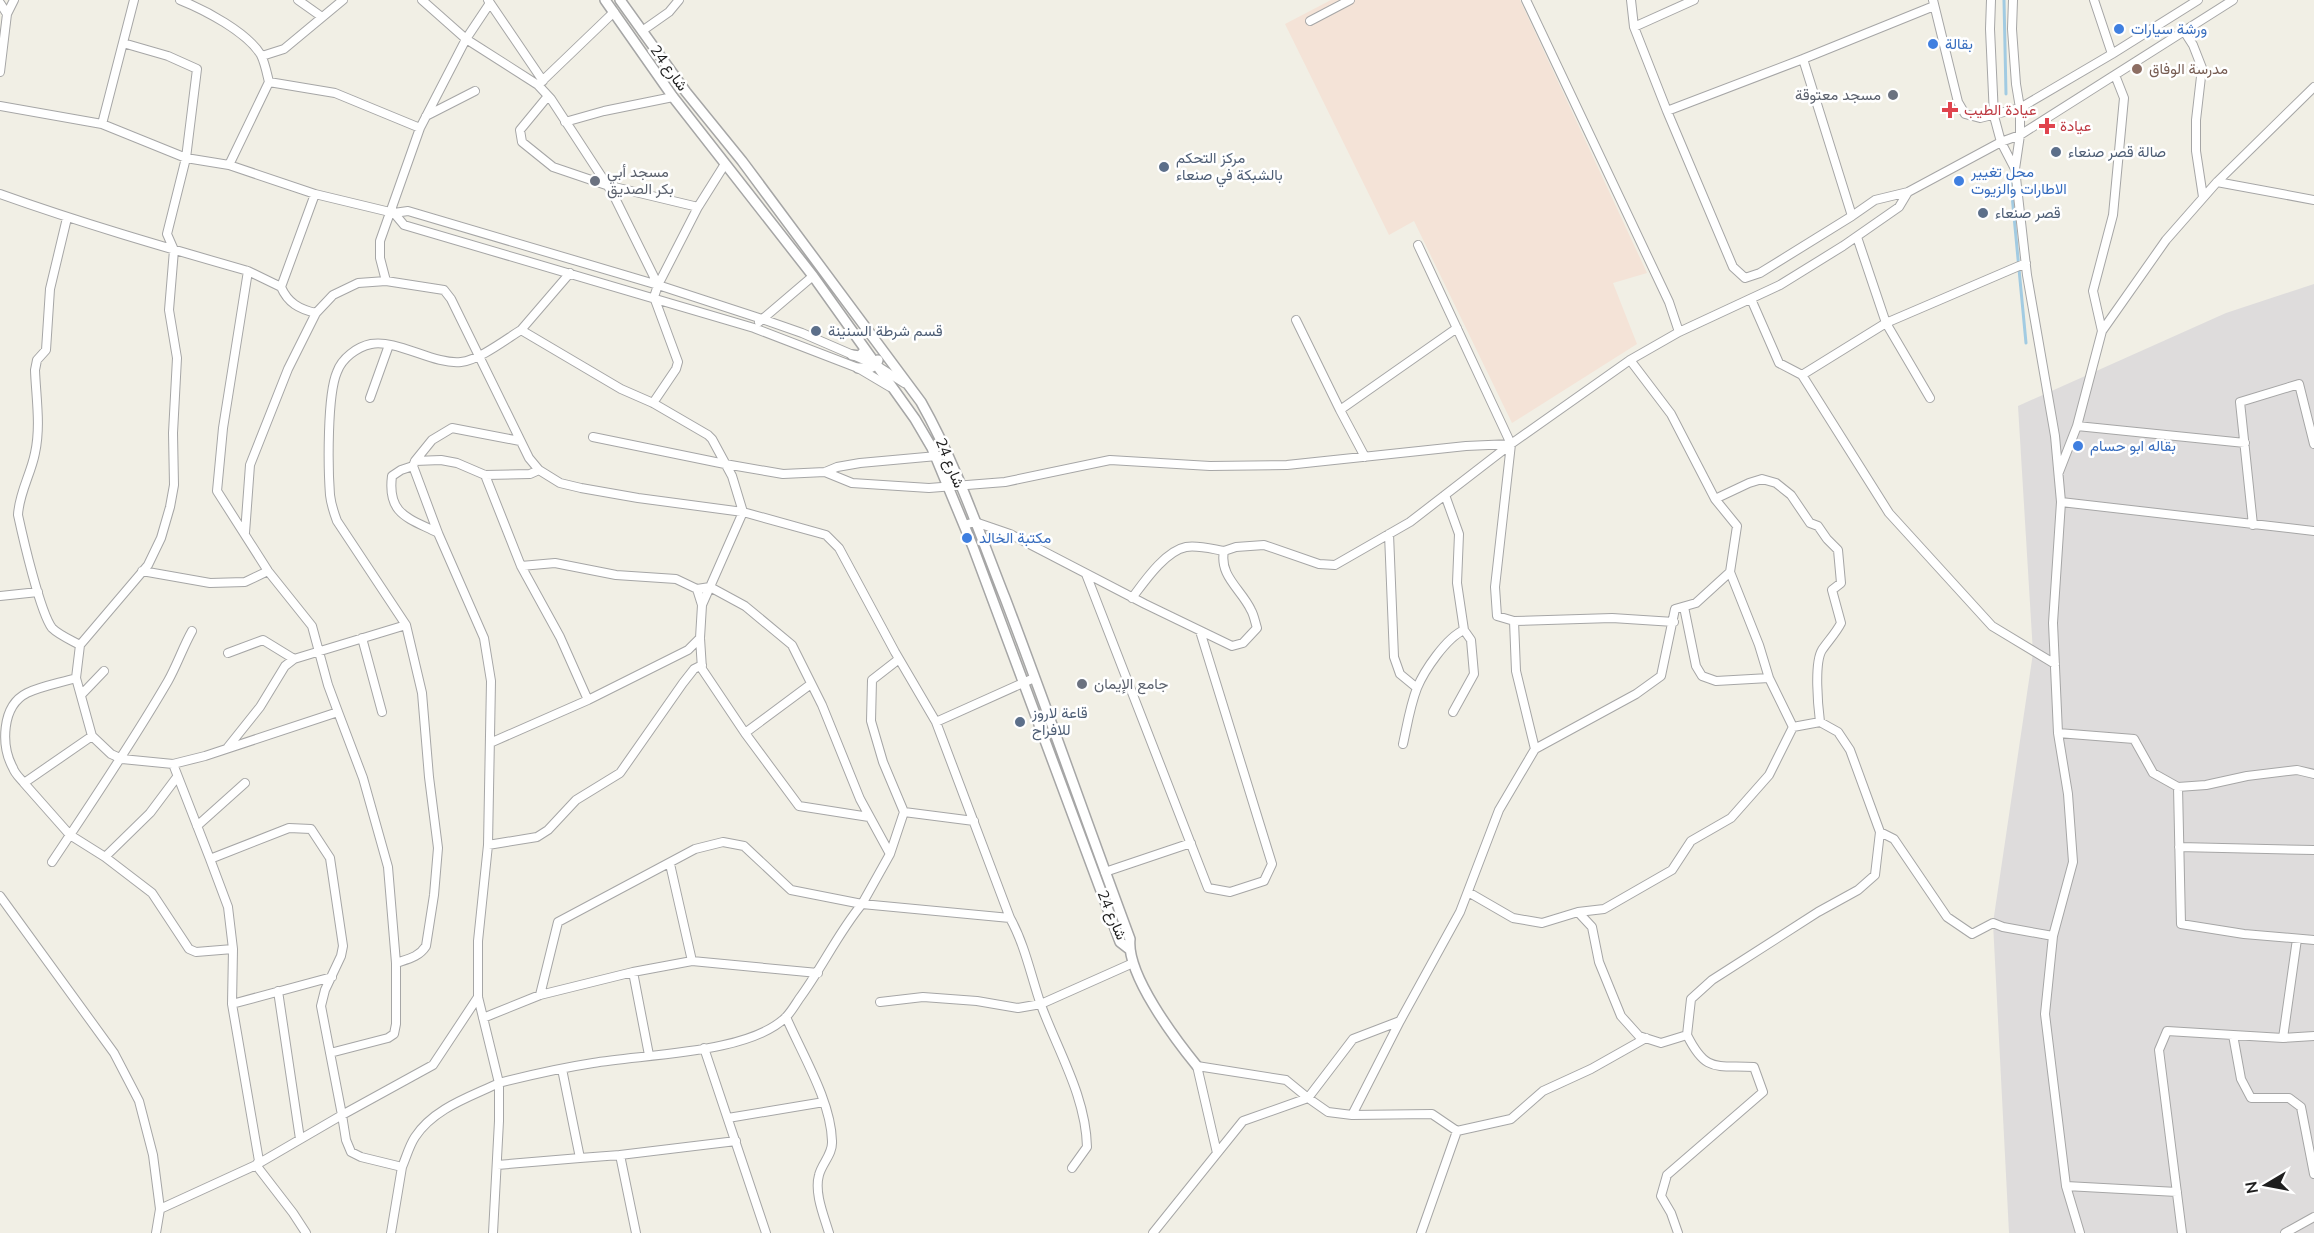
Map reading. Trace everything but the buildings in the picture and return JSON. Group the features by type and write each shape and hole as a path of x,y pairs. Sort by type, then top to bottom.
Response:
{"street":[{"path":"0,72 7,14 14,0"},
{"path":"102,124 134,0"},
{"path":"180,0 193,5 247,38 262,56 269,82 229,165"},
{"path":"298,0 322,17"},
{"path":"262,56 284,49 343,0"},
{"path":"422,0 466,39 540,83"},
{"name":"شارع 24","path":"605,0 673,97 813,276 915,419 935,456 964,525 1120,942 1129,949"},
{"name":"شارع 24","path":"620,0 686,92 742,161 921,402 948,455 975,522 1130,939 1129,949"},
{"path":"642,31 669,12 679,0"},
{"path":"1310,21 1350,0"},
{"path":"1526,0 1669,302 1679,332"},
{"path":"1631,0 1635,27 1667,111 1732,267 1744,278 1760,273 1875,200 1908,192 2001,142 2020,135 2233,0"},
{"path":"1635,27 1694,0"},
{"path":"1991,0 1994,116 2001,142 2015,169"},
{"path":"2013,0 2013,40 2020,108 2020,135 2015,169 2026,263 2055,436 2061,502 2053,623 2058,733 2068,794 2073,861 2053,936 2044,1014 2066,1186 2080,1233"},
{"path":"2094,0 2112,54"},
{"path":"2180,0 2183,9"},
{"path":"1667,111 1803,59 1934,3 1958,102 1965,114 1980,118 1994,116 2020,108 2198,0"},
{"path":"386,280 379,249 420,128 466,39 489,2 606,185 658,285"},
{"path":"0,3 7,14"},
{"path":"540,83 614,12"},
{"path":"2184,31 2193,45 2202,68 2196,120 2196,151 2203,197"},
{"path":"123,43 168,56 197,69 186,158 167,234 174,250 169,310 177,358 173,433 174,485 161,538 148,566 80,645 76,678 92,736 111,754 122,759 172,764 205,756 338,712"},
{"path":"1803,59 1852,216"},
{"path":"2102,331 2093,291 2113,215 2124,98 2115,75"},
{"path":"269,82 335,93 420,128"},
{"path":"2058,474 2077,426 2102,331 2166,240 2203,197 2314,87"},
{"path":"426,116 475,92"},
{"path":"548,96 520,130 522,142 553,167 606,185 698,207"},
{"path":"565,122 604,111 673,97"},
{"path":"0,106 102,124 186,158 229,165 315,194 392,212 408,211 658,285 802,333 876,365 909,387"},
{"path":"653,403 676,369 678,362 654,297 698,207 725,164"},
{"path":"2217,182 2314,200"},
{"path":"1132,598 1166,558 1184,547 1195,546 1224,551 1236,547 1264,545 1319,564 1335,565 1410,522 1511,444 1630,360 1679,332 1780,285 1857,237 1899,207 1908,192"},
{"path":"0,194 67,218 248,271 281,287 286,298 295,306 316,313"},
{"path":"281,287 315,194"},
{"path":"392,212 404,225 754,328 858,368 890,387"},
{"path":"67,218 51,289 46,350 37,360 35,370 38,427 35,454 18,504 21,528 38,592 50,626 80,645"},
{"path":"1857,237 1886,323 1930,398"},
{"path":"1418,245 1511,444 1495,586 1497,616 1514,621 1612,618 1674,622"},
{"path":"1802,375 1886,323 2026,263"},
{"path":"248,271 223,428 217,491 267,572 312,626 328,685 363,778 383,847 390,885 396,963 394,1034 388,1038 330,1053"},
{"path":"396,963 416,956 426,946 434,896 438,848 422,693 406,625 337,521 330,496 330,434 333,388 337,370 343,361 358,349 373,344 389,345 453,362 469,360 521,330 570,273"},
{"path":"754,328 813,276"},
{"path":"245,533 250,465 288,369 316,313 333,295 358,283 386,280 444,290 451,299 529,458 539,470 560,483 638,498 743,512 826,535 839,548 898,659 936,722 1010,918 1017,931 1041,1004 1078,1098 1087,1147 1072,1167"},
{"path":"1750,299 1779,363 1802,375 1889,513 1992,626 2055,664"},
{"path":"1296,320 1365,457"},
{"path":"1340,410 1457,328"},
{"path":"521,330 621,388 653,403 712,439 732,476 743,512 702,605 700,638 702,669 745,733 799,806 868,817"},
{"path":"858,368 870,368 876,365 878,358 875,342"},
{"path":"370,398 389,345"},
{"path":"848,354 860,356 865,350"},
{"path":"841,362 848,354"},
{"path":"1630,360 1671,414 1715,499 1737,526 1730,572 1759,645 1769,678 1793,727"},
{"path":"2253,525 2240,402 2299,384 2314,444"},
{"path":"2077,426 2245,443"},
{"path":"414,463 432,440 452,428 520,441"},
{"path":"593,437 783,474 825,472 837,467 860,463 948,455"},
{"path":"825,472 852,483 901,488 948,487 1005,482 1110,460 1210,466 1287,465 1466,446 1511,444"},
{"path":"438,533 403,515 393,504 392,476 400,470 414,463 441,460 457,463 485,475 530,474 539,470"},
{"path":"414,463 438,533 484,638 491,681 488,845 478,941 478,997 499,1083 493,1233"},
{"path":"485,475 521,566 560,637 588,700"},
{"path":"1715,499 1762,479 1776,483 1791,495 1810,523 1818,526 1838,550 1841,583 1832,590 1842,623 1830,642 1821,651 1817,687 1820,722"},
{"path":"1445,495 1459,534 1457,583 1464,630 1471,640 1474,674 1453,712"},
{"path":"2061,502 2314,531"},
{"path":"964,525 975,522 1010,534 1132,598 1232,646 1243,644 1257,628 1252,611 1225,574 1222,561 1224,551"},
{"path":"1389,534 1394,657 1400,674 1417,688"},
{"path":"521,566 555,563 616,574 676,579 697,589 710,586 745,606 792,645 822,705 868,817 890,854"},
{"path":"142,571 210,584 244,582 267,572"},
{"path":"1352,1115 1460,912 1499,810 1535,749 1636,694 1661,676 1676,609 1696,603 1730,572"},
{"path":"1086,574 1208,888 1230,892 1264,881 1272,864 1200,631"},
{"path":"697,589 702,605"},
{"path":"0,596 38,592"},
{"path":"1684,607 1696,666 1702,676 1716,681 1769,678"},
{"path":"1514,621 1516,671 1535,749"},
{"path":"227,748 260,707 285,666 294,659 406,625"},
{"path":"1403,744 1417,688 1437,654 1457,633 1464,630"},
{"path":"52,862 122,759 137,730 169,680 192,632"},
{"path":"362,638 382,712"},
{"path":"490,743 588,700 688,650 700,638"},
{"path":"228,653 263,640 294,659"},
{"path":"391,1233 402,1167 414,1138 433,1117 444,1109 499,1083 562,1069 704,1048 753,1036 773,1027 786,1017 818,973 849,919 862,904 890,854 904,812 883,762 871,721 872,680 898,659"},
{"path":"488,845 537,837 548,830 576,800 620,772 683,682 694,669 702,665"},
{"path":"81,695 104,671"},
{"path":"76,678 26,694 13,704 6,724 7,746 12,768 70,835 105,857 152,893 189,948 196,952 233,949"},
{"path":"936,722 1034,678"},
{"path":"745,733 811,684"},
{"path":"1678,1233 1671,1213 1661,1196 1667,1175 1763,1092 1754,1066 1710,1065 1696,1054 1687,1035 1691,999 1712,980 1818,912 1858,890 1875,875 1880,832 1850,750 1838,732 1820,722 1793,727"},
{"path":"1468,892 1513,918 1542,923 1578,912 1604,909 1672,870 1691,841 1731,818 1769,775 1793,727"},
{"path":"2058,733 2134,739 2154,773 2178,787 2206,785 2247,776 2297,770 2314,774"},
{"path":"24,783 92,736"},
{"path":"172,764 228,907 233,949 232,1004 260,1157 256,1165"},
{"path":"105,857 150,813 177,777"},
{"path":"197,826 245,783"},
{"path":"2178,787 2181,924 2244,934 2314,940"},
{"path":"904,812 974,821"},
{"path":"210,859 289,828 311,829 330,858 343,946 321,1006 346,1140 351,1152 361,1157 402,1167"},
{"path":"1880,832 1894,839 1947,917 1972,934 1993,923 2053,936"},
{"path":"540,995 558,922 695,849 723,842 744,846 791,890 862,904 1010,918"},
{"path":"1105,872 1191,843"},
{"path":"2179,847 2314,850"},
{"path":"670,864 692,961"},
{"path":"0,896 114,1053 139,1101 153,1155 160,1209 156,1233"},
{"path":"1578,912 1592,927 1599,962 1621,1016 1639,1036 1661,1043 1687,1035"},
{"path":"2283,1038 2297,939"},
{"path":"1129,949 1144,986 1176,1039 1197,1066 1217,1153"},
{"path":"483,1018 540,995 633,972 692,961 818,973"},
{"path":"880,1002 923,997 967,1000 1018,1008 1041,1004 1133,963"},
{"path":"633,972 649,1055"},
{"path":"232,1004 332,977"},
{"path":"278,991 300,1139"},
{"path":"160,1209 256,1165 433,1065 478,997"},
{"path":"786,1017 824,1102 830,1127 832,1147 820,1171 817,1184 829,1233"},
{"path":"1153,1233 1243,1120 1308,1098 1353,1039 1400,1021"},
{"path":"2182,1233 2159,1050 2168,1031 2283,1038 2314,1036"},
{"path":"2233,1035 2241,1079 2251,1098 2289,1098 2301,1107 2314,1174"},
{"path":"1197,1066 1286,1080 1328,1112 1352,1115 1432,1114 1457,1131 1511,1119 1543,1091 1591,1069 1646,1038"},
{"path":"704,1048 766,1233"},
{"path":"562,1069 580,1158"},
{"path":"728,1118 824,1102"},
{"path":"1421,1233 1457,1131"},
{"path":"497,1165 620,1155 736,1142"},
{"path":"620,1155 636,1233"},
{"path":"256,1165 306,1233"},
{"path":"2066,1186 2177,1192"},
{"path":"2285,1233 2314,1217"}],"shaded area":[{"path":"1331,0 1520,0 1647,273 1613,283 1637,344 1512,423 1414,221 1389,235 1285,24"},
{"path":"2314,284 2314,1233 2009,1233 1993,923 2033,653 2018,406 2226,313"}],"waterway":[{"path":"2004,0 2006,94"},
{"path":"2010,174 2026,343"}],"place":[{"name":"ورشة سيارات","path":"2119,29"},
{"name":"بقالة","path":"1933,44"},
{"name":"مدرسة الوفاق","path":"2137,69"},
{"name":"مسجد معتوقة","path":"1893,95"},
{"name":"عيادة الطيب","path":"1950,110"},
{"name":"عيادة","path":"2047,126"},
{"name":"صالة قصر صنعاء","path":"2056,152"},
{"name":"مركز التحكم بالشبكة في صنعاء","path":"1164,167"},
{"name":"مسجد أبي بكر الصديق","path":"595,181"},
{"name":"محل تغيير الاطارات والزيوت","path":"1959,181"},
{"name":"قصر صنعاء","path":"1983,213"},
{"name":"قسم شرطة السنينة","path":"816,331"},
{"name":"بقاله ابو حسام","path":"2078,446"},
{"name":"مكتبة الخالد","path":"967,538"},
{"name":"جامع الإيمان","path":"1082,684"},
{"name":"قاعة لاروز للافراح","path":"1020,722"}]}
